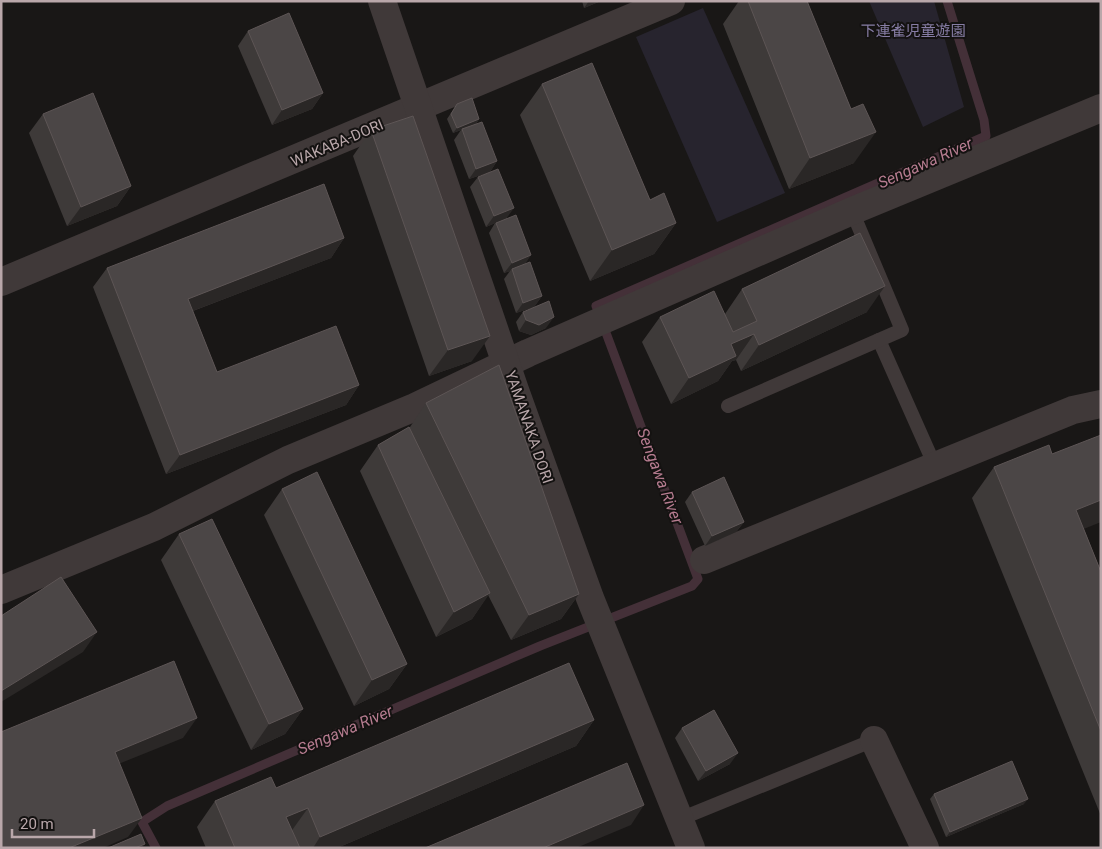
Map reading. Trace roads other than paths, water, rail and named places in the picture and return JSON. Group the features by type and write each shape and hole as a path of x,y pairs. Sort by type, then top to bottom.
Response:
{"street":[{"name":"YAMANAKA DORI","path":"382,1 507,364 600,623 691,848"},
{"name":"WAKABA-DORI","path":"1,282 671,1"},
{"path":"1,590 154,528 288,460 415,407 603,320 852,211 1101,108"},
{"path":"704,560 1072,410 1101,404"},
{"path":"874,740 925,848"}],"lane":[{"path":"728,406 902,330 852,211"},
{"path":"879,340 935,466"},
{"path":"680,819 874,740"}],"waterway":[{"name":"Sengawa River","path":"156,848 142,822 167,806 540,646 692,586 698,579 596,306 986,136 984,120 947,1"}],"park label":[{"name":"下連雀児童遊園","path":"913,31"}]}
